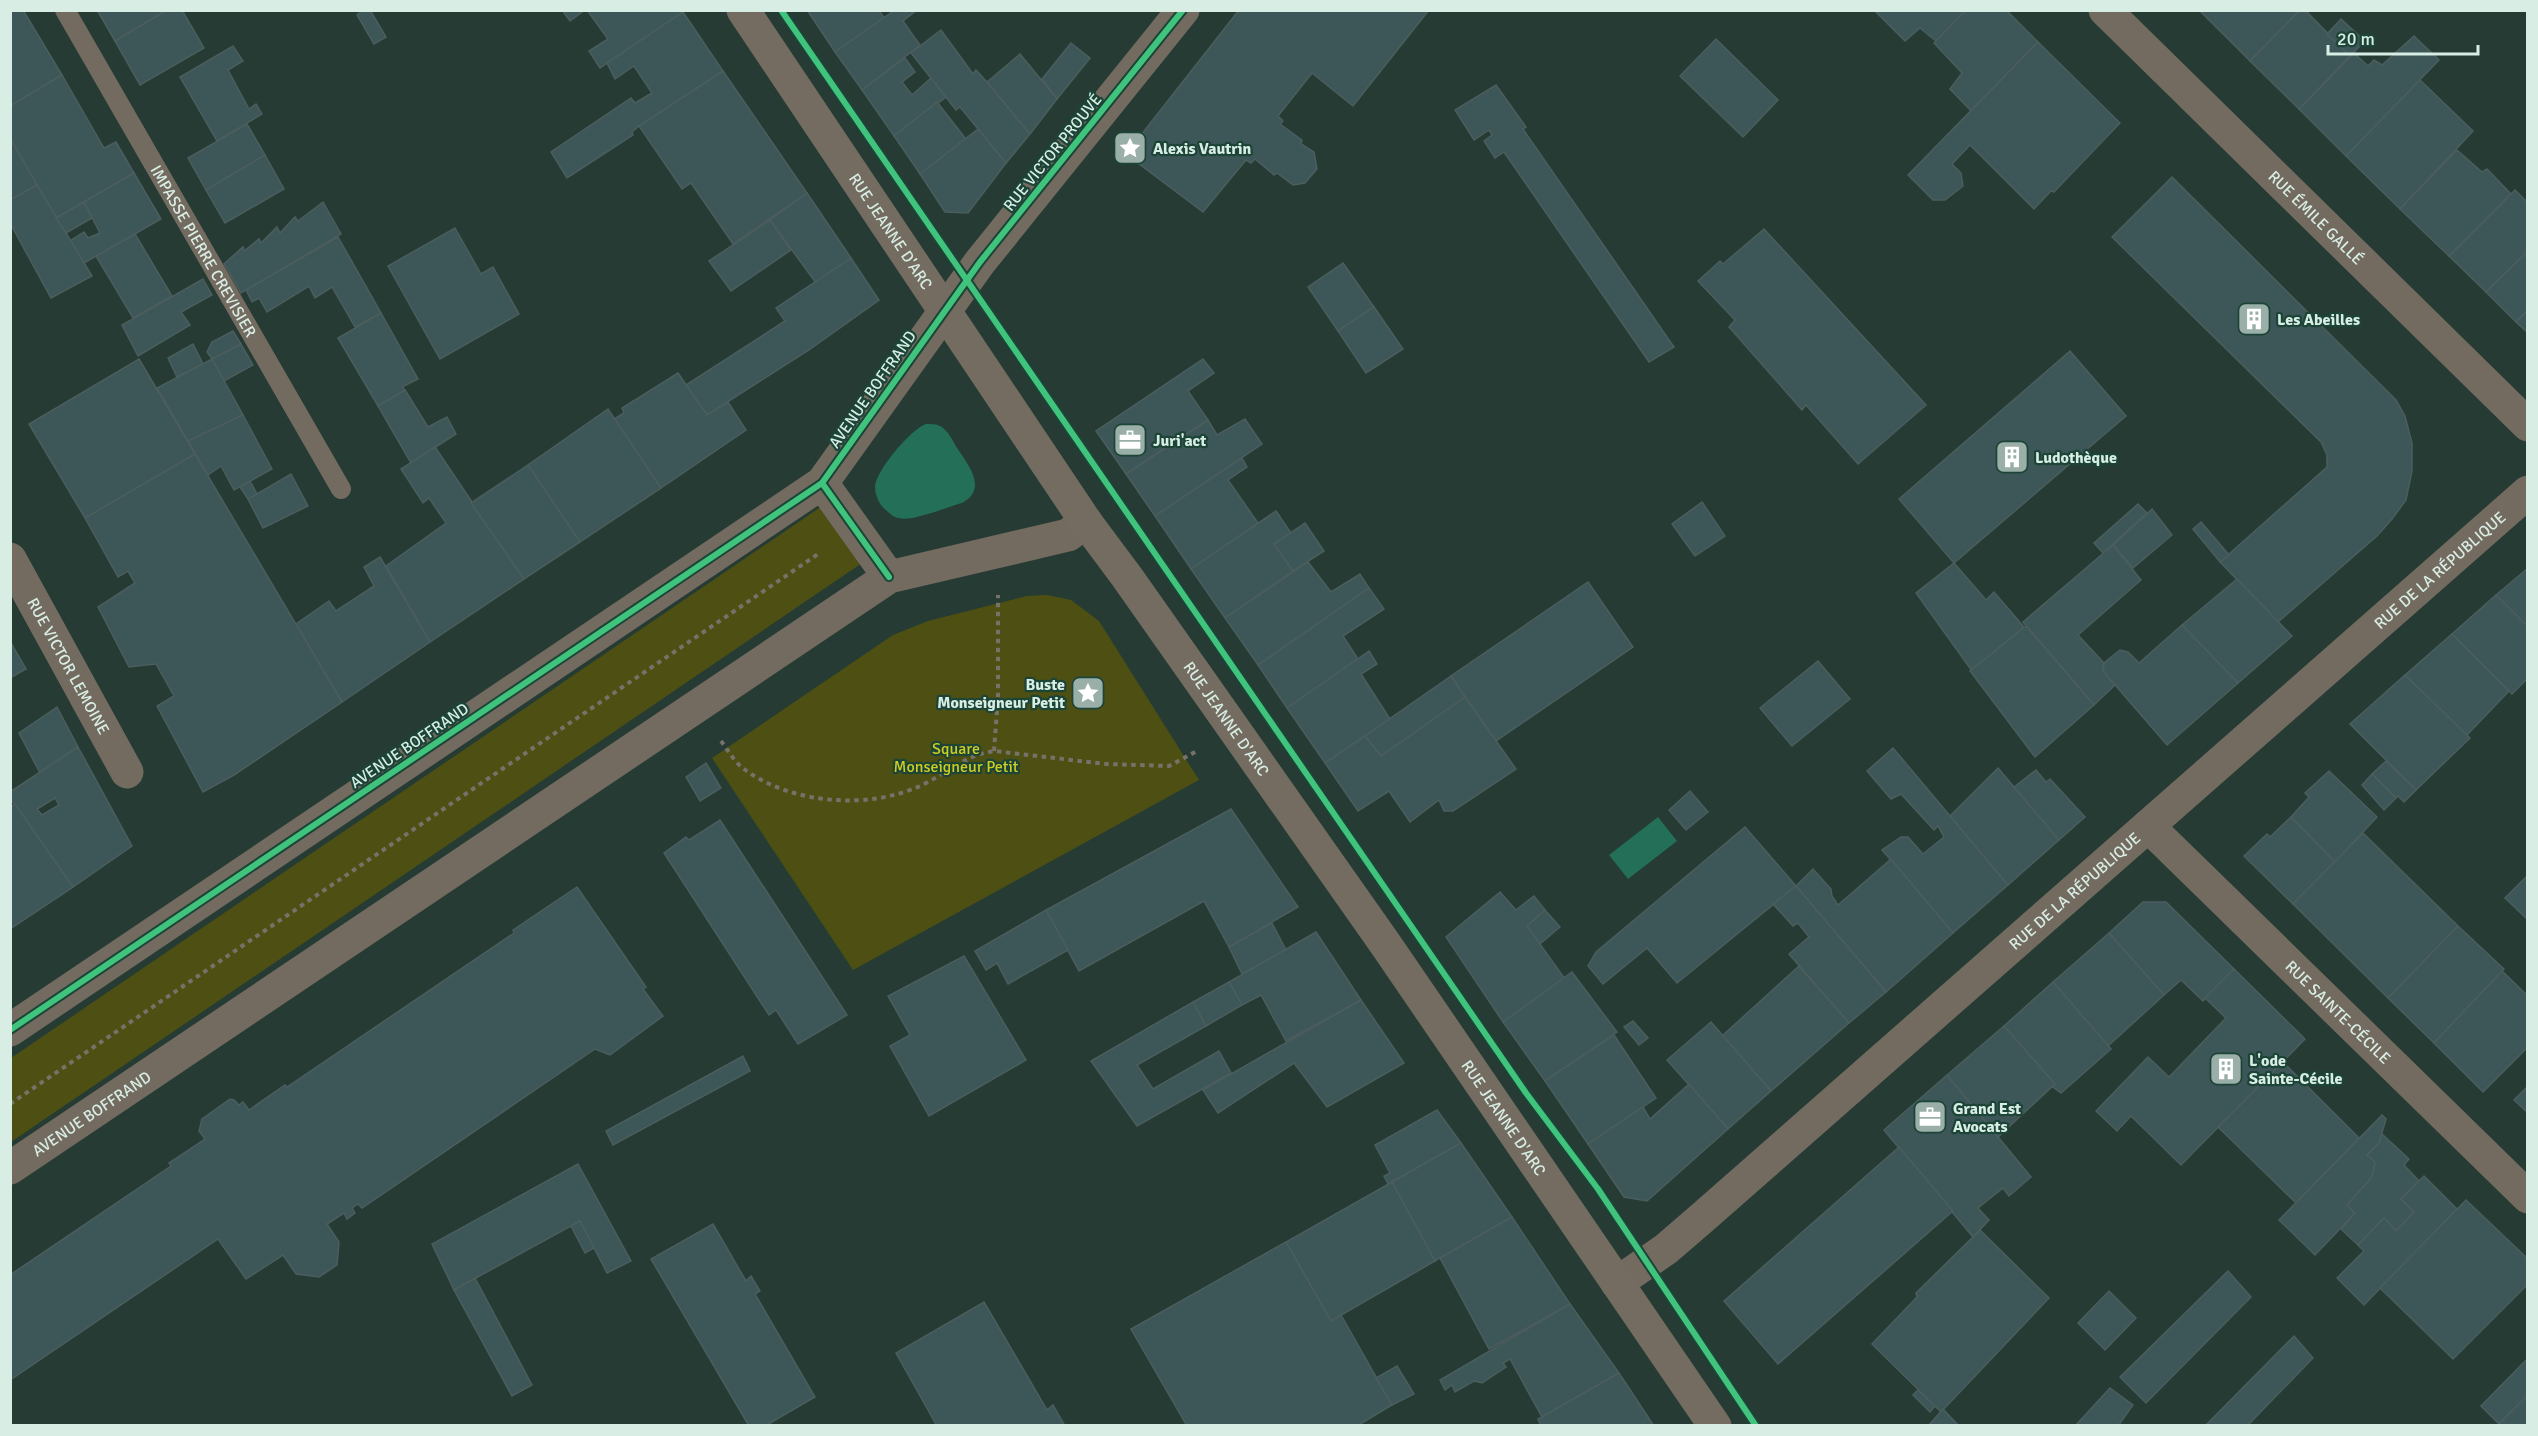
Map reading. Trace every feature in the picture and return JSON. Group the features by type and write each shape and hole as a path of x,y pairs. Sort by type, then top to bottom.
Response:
{"main road":[{"name":"RUE JEANNE D'ARC","path":"742,10 1086,522 1379,935 1715,1425"}],"street":[{"name":"RUE VICTOR PROUVÉ","path":"943,311 1183,10"},
{"name":"RUE ÉMILE GALLÉ","path":"2105,10 2528,425"},
{"name":"AVENUE BOFFRAND","path":"10,1030 822,483 943,311"},
{"path":"822,483 889,578"},
{"name":"RUE DE LA RÉPUBLIQUE","path":"1617,1283 1666,1249 1702,1218 2528,492"},
{"name":"AVENUE BOFFRAND","path":"10,1168 889,578 1068,535 1086,522"},
{"name":"RUE VICTOR LEMOINE","path":"10,558 127,772"},
{"name":"RUE SAINTE-CÉCILE","path":"2148,825 2528,1197"}],"lane":[{"name":"IMPASSE PIERRE CREVISIER","path":"65,10 340,489"}],"path":[{"path":"10,1104 855,528"},
{"path":"994,751 999,696 998,589"},
{"path":"717,737 742,768 766,783 795,793 831,800 859,801 890,797 919,786 978,753 994,751 1106,764 1169,766 1197,751"}],"green space":[{"path":"825,504 865,561 11,1142 11,1058"},
{"name":"Square Monseigneur Petit","path":"1047,595 1071,600 1099,621 1199,780 853,970 712,758 893,635 928,621 1027,596"}],"shaded area":[{"path":"926,424 940,426 950,436 971,470 975,484 974,491 962,503 930,514 905,519 896,517 884,509 878,500 875,490 877,480 895,451"},
{"path":"1658,817 1677,841 1628,879 1609,855"}],"building":[{"path":"10,10 23,10 62,75 10,106"},
{"path":"97,10 167,10 115,41"},
{"path":"167,10 182,10 204,48 140,85 115,41"},
{"path":"363,10 370,10 386,37 374,44 357,15"},
{"path":"562,10 585,10 570,21"},
{"path":"587,10 682,10 683,12 600,68 589,51 608,39"},
{"path":"807,10 879,10 884,18 835,52"},
{"path":"895,10 917,10 903,21 920,45 862,90 835,52"},
{"path":"1239,10 1429,10 1353,106 1312,73 1278,116 1283,121 1280,124 1302,140 1301,144 1314,152 1317,169 1305,183 1293,185 1277,173 1274,175 1255,159 1251,163 1246,160 1203,212 1126,154"},
{"path":"1874,10 1966,10 1936,41 1920,28 1905,41"},
{"path":"1966,10 2006,10 2038,42 1971,111 1950,89 1962,73 1934,43"},
{"path":"2199,10 2300,10 2250,61"},
{"path":"2300,10 2305,10 2350,56 2299,109 2250,61"},
{"path":"683,12 723,71 639,126 632,132 633,135 567,178 551,152 631,98 635,103 652,93 634,66 615,79 607,63"},
{"path":"2341,19 2365,41 2350,56 2327,34"},
{"path":"941,30 973,74 976,70 1030,134 1006,163 960,107 956,110 911,53"},
{"path":"2414,36 2439,60 2346,156 2299,109 2354,53 2368,66 2374,60 2382,65"},
{"path":"1716,39 1778,100 1743,137 1680,76"},
{"path":"2038,42 2120,123 2054,192 2051,191 2034,209 1970,145 1952,164 1961,173 1963,186 1945,200 1933,200 1908,175"},
{"path":"1071,43 1090,58 1057,99 1042,79"},
{"path":"233,46 243,61 228,70 249,109 256,104 262,114 217,141 180,77"},
{"path":"1020,54 1057,99 1030,134 987,82"},
{"path":"905,58 915,72 902,82 912,95 931,78 946,97 894,136 862,90"},
{"path":"723,71 807,193 733,244 691,183 682,189 639,126"},
{"path":"62,75 104,148 116,142 134,173 56,218 10,138 10,106"},
{"path":"2420,80 2473,131 2400,209 2346,156"},
{"path":"1496,85 1526,127 1523,129 1674,347 1649,362 1504,152 1495,158 1484,141 1492,135 1489,130 1474,140 1455,110"},
{"path":"937,102 966,139 920,174 894,136"},
{"path":"247,124 265,155 206,190 188,158"},
{"path":"978,129 1006,163 968,213 945,212 920,174"},
{"path":"10,138 37,185 10,200"},
{"path":"2457,150 2482,172 2487,169 2511,194 2449,256 2400,209"},
{"path":"265,155 284,189 225,223 206,190"},
{"path":"134,173 161,219 84,263 70,241 84,232 88,238 100,233 84,202"},
{"name":"Les Abeilles","path":"2172,177 2396,400 2405,416 2412,443 2412,471 2406,500 2392,519 2377,536 2278,622 2220,562 2327,467 2327,455 2321,442 2112,237"},
{"path":"37,185 92,276 51,298 10,223 10,200"},
{"path":"2515,190 2528,203 2528,251 2486,292 2449,256"},
{"path":"807,193 851,258 816,283 770,220"},
{"path":"84,202 92,218 66,233 56,218"},
{"path":"323,202 341,234 241,293 224,264 243,247 244,251 259,239 261,243 277,227 280,233 295,217 298,221"},
{"path":"770,220 791,250 731,291 709,261"},
{"path":"455,228 481,274 493,267 519,314 440,359 388,266"},
{"path":"1764,229 1926,405 1858,464 1806,405 1802,410 1729,327 1735,320 1698,281 1720,261 1723,264"},
{"path":"135,234 172,296 133,318 96,256"},
{"path":"338,237 381,313 355,327 332,287 315,298 309,286 267,312 259,298 252,302 246,290"},
{"path":"2528,251 2528,310 2516,322 2486,292"},
{"path":"851,258 879,300 809,350 707,415 686,385 785,321 776,308"},
{"path":"1343,263 1374,307 1338,331 1308,287"},
{"path":"203,279 212,295 181,312 190,325 138,356 122,325"},
{"path":"1374,307 1403,349 1366,373 1338,331"},
{"path":"2528,310 2528,333 2516,322"},
{"path":"381,313 418,379 402,387 405,390 378,406 338,338"},
{"path":"233,331 241,344 212,359 207,352 212,342"},
{"path":"193,344 203,364 177,377 168,358"},
{"path":"241,344 253,365 224,381 212,359"},
{"name":"Ludothèque","path":"2070,351 2126,416 1954,563 1899,499"},
{"path":"139,359 195,454 85,518 29,424"},
{"path":"212,359 243,415 188,441 157,388"},
{"path":"1203,359 1214,373 1188,391 1208,420 1126,474 1096,431"},
{"path":"678,373 707,415 728,402 746,430 661,488 614,419 624,413 622,408"},
{"path":"405,390 428,427 447,417 456,434 411,463 378,406"},
{"path":"608,409 661,488 580,542 528,465"},
{"path":"243,415 272,469 234,490 221,466 208,475 188,441"},
{"path":"1245,419 1262,444 1155,516 1126,474 1208,420 1217,435"},
{"path":"435,447 524,579 430,642 386,566 446,523 429,498 423,503 401,469"},
{"path":"195,454 342,702 234,775 203,792 157,706 174,696 156,664 129,667 98,607 135,583 128,571 118,577 85,518"},
{"path":"1242,458 1247,467 1228,480 1258,523 1191,569 1155,516"},
{"path":"528,465 580,542 524,579 471,503"},
{"path":"291,474 308,506 263,528 248,499"},
{"path":"250,481 257,494 248,499 240,487"},
{"path":"1702,502 1725,536 1695,556 1672,524"},
{"path":"2138,504 2147,513 2103,553 2094,543"},
{"path":"2152,509 2172,535 2133,568 2113,545"},
{"path":"1276,511 1291,533 1274,544 1293,571 1225,618 1191,569"},
{"path":"2201,522 2229,555 2220,562 2193,529"},
{"path":"1305,523 1324,551 1293,571 1274,544"},
{"path":"2113,545 2141,580 2078,635 2104,663 2103,671 2115,685 2094,705 2023,622"},
{"path":"380,557 430,642 342,702 296,624 329,601 336,611 374,586 364,567"},
{"path":"1308,562 1331,592 1360,574 1369,588 1258,665 1225,618"},
{"path":"1954,563 1986,600 1994,592 2024,627 1972,671 1916,593"},
{"path":"2528,568 2528,627 2496,595"},
{"path":"2237,579 2292,636 2238,683 2182,625"},
{"path":"1588,582 1633,647 1496,741 1451,676"},
{"path":"1369,588 1384,609 1343,636 1358,659 1287,708 1258,665"},
{"path":"2496,595 2528,627 2528,678 2512,694 2452,634"},
{"path":"2182,625 2238,683 2167,745 2103,671 2104,663 2120,650 2128,652 2139,663"},
{"path":"2026,626 2094,705 2035,757 1970,671"},
{"path":"2452,634 2509,691 2467,735 2405,675"},
{"path":"10,641 26,669 10,678"},
{"path":"1369,651 1377,664 1361,674 1390,719 1325,763 1287,708"},
{"path":"1818,661 1850,699 1792,746 1760,708"},
{"path":"2405,675 2470,738 2416,790 2350,724"},
{"path":"1451,676 1465,697 1381,756 1365,736"},
{"path":"1465,697 1516,769 1453,811 1444,811 1439,800 1410,822 1389,791 1358,811 1325,763 1365,736 1381,756"},
{"path":"57,707 78,747 40,773 19,733"},
{"path":"78,747 132,846 73,887 10,798 10,792","holes":["55,798 59,805 42,815 37,809"]},
{"path":"1893,748 2008,885 1953,933 1882,850 1901,837 1908,837 1923,854 1944,837 1938,826 1934,830 1901,794 1891,799 1867,771"},
{"path":"2386,761 2416,790 2404,802 2398,796 2396,798 2372,774"},
{"path":"706,763 721,788 700,801 686,777"},
{"path":"1998,768 2059,840 2008,885 1950,816"},
{"path":"2036,770 2046,782 2050,779 2085,817 2059,840 2014,787"},
{"path":"2329,771 2377,817 2335,862 2291,817 2309,797 2305,793"},
{"path":"2372,774 2396,798 2384,810 2362,785"},
{"path":"1690,791 1708,812 1686,830 1669,810"},
{"path":"15,804 73,887 10,929 10,807"},
{"path":"1231,809 1298,907 1229,947 1204,901 1079,971 1046,910"},
{"path":"2291,817 2335,862 2293,904 2244,856 2267,834 2270,837"},
{"path":"720,820 847,1015 798,1044 776,1010 769,1015 664,853 686,837 689,840"},
{"path":"1745,827 1796,886 1677,983 1647,948 1603,984 1588,966 1596,952"},
{"path":"2363,833 2458,926 2388,998 2293,904"},
{"path":"1891,859 1953,933 1886,992 1796,886 1813,869 1831,889 1832,896 1838,905"},
{"path":"2528,877 2528,920 2505,898"},
{"path":"1796,886 1886,992 1849,1023 1789,954 1809,937 1798,923 1793,926 1773,904"},
{"path":"577,887 646,987 643,989 663,1016 610,1055 595,1049 362,1208 358,1204 352,1208 355,1213 347,1219 344,1213 327,1224 339,1242 337,1265 319,1277 296,1274 283,1255 246,1279 218,1239 10,1380 10,1275 171,1166 169,1163 205,1139 199,1131 202,1119 230,1099 239,1105 243,1102 249,1110 285,1085 287,1087 514,933 513,930"},
{"path":"1500,892 1516,910 1534,896 1545,910 1527,926 1565,979 1503,1022 1446,937"},
{"path":"2143,902 2166,902 2234,969 2203,1001 2181,980 2164,995 2109,933"},
{"path":"1046,910 1068,950 1008,984 997,963 986,970 975,951"},
{"path":"1545,910 1560,927 1540,944 1527,926"},
{"path":"1272,923 1286,950 1242,974 1229,947"},
{"path":"2458,926 2504,969 2434,1043 2388,998"},
{"path":"1316,932 1361,1000 1286,1041 1261,995 1242,1005 1229,982"},
{"path":"2109,933 2164,995 2108,1046 2053,982"},
{"path":"964,956 1026,1060 929,1116 890,1046 910,1035 888,996"},
{"path":"1799,966 1849,1023 1771,1091 1722,1036"},
{"name":"L'ode Sainte-Cécile","path":"2234,969 2305,1039 2181,1165 2131,1116 2117,1131 2096,1111 2148,1057 2169,1077 2226,1018 2205,998"},
{"path":"2502,971 2528,996 2528,1047 2483,1092 2434,1043"},
{"path":"1572,972 1617,1032 1545,1081 1503,1022"},
{"path":"1229,982 1242,1005 1206,1026 1193,1002"},
{"path":"2053,982 2111,1049 2061,1093 2053,1087 2055,1084 2004,1026"},
{"path":"1361,1000 1404,1063 1327,1107 1294,1063 1218,1113 1203,1090"},
{"path":"1193,1002 1206,1026 1137,1065 1153,1089 1219,1051 1231,1073 1137,1126 1091,1061"},
{"path":"1633,1021 1648,1038 1639,1045 1624,1027"},
{"path":"1711,1022 1771,1091 1728,1129 1667,1060"},
{"path":"2004,1026 2055,1084 1998,1137 1947,1075"},
{"path":"1614,1035 1656,1098 1588,1144 1545,1081"},
{"path":"743,1056 750,1071 613,1145 606,1131"},
{"path":"2283,1062 2359,1138 2296,1203 2218,1127"},
{"path":"1947,1075 2031,1177 2009,1196 2003,1188 1978,1208 1989,1220 1973,1237 1884,1130"},
{"path":"1689,1084 1728,1129 1647,1201 1624,1197 1588,1144 1643,1107 1650,1119"},
{"path":"2528,1086 2528,1113 2514,1100"},
{"path":"1437,1110 1461,1143 1388,1184 1384,1176 1390,1173 1375,1145"},
{"path":"2382,1115 2386,1119 2379,1143 2367,1155 2375,1162 2372,1177 2347,1205 2355,1213 2315,1255 2279,1220"},
{"path":"2382,1134 2409,1159 2404,1165 2419,1181 2401,1199 2414,1212 2396,1231 2384,1218 2358,1245 2341,1229 2355,1213 2347,1205 2372,1177 2375,1162 2367,1155 2379,1143"},
{"path":"1461,1143 1512,1217 1435,1261 1392,1182"},
{"path":"1899,1147 1953,1211 1778,1364 1724,1301"},
{"path":"578,1164 631,1261 607,1273 580,1221 454,1290 432,1244"},
{"path":"2424,1176 2457,1209 2364,1305 2337,1278 2364,1251 2358,1245 2384,1218 2396,1231 2414,1212 2401,1199"},
{"path":"1392,1182 1435,1261 1331,1321 1286,1242"},
{"path":"2466,1200 2528,1259 2528,1284 2453,1359 2380,1288"},
{"path":"1512,1217 1570,1304 1489,1349 1440,1258"},
{"path":"580,1221 594,1248 585,1253 571,1226"},
{"path":"713,1224 746,1281 751,1276 760,1291 755,1294 815,1397 765,1426 749,1426 651,1259"},
{"path":"1980,1230 2049,1298 1941,1412 1872,1344 1917,1297 1916,1293"},
{"path":"1286,1242 1331,1321 1341,1315 1392,1405 1357,1426 1187,1426 1131,1329"},
{"path":"2228,1271 2251,1297 2146,1403 2120,1377"},
{"path":"475,1278 532,1385 512,1396 454,1290"},
{"path":"2109,1291 2136,1318 2105,1350 2078,1323"},
{"path":"984,1302 1047,1410 1053,1405 1065,1426 937,1426 896,1353"},
{"path":"1570,1304 1619,1373 1542,1417 1510,1359 1503,1363 1506,1367 1482,1383 1474,1381 1455,1392 1452,1385 1445,1390 1440,1380"},
{"path":"2294,1336 2313,1358 2247,1426 2205,1426"},
{"path":"2528,1358 2528,1395 2499,1424 2481,1406"},
{"path":"1397,1366 1414,1394 1392,1405 1376,1378"},
{"path":"1619,1373 1654,1426 1541,1426 1538,1419"},
{"path":"2110,1388 2133,1405 2118,1426 2075,1426"},
{"path":"1918,1390 1935,1406 1930,1412 1913,1395"},
{"path":"2528,1395 2528,1426 2500,1426 2499,1424"},
{"path":"1943,1409 1959,1426 1928,1426"}],"cycle path":[{"path":"781,10 1526,1093 1598,1189 1756,1426"},
{"path":"10,1030 822,483 980,262 1183,10"},
{"path":"822,483 889,577"}],"place":[{"name":"Alexis Vautrin","path":"1130,148"},
{"name":"Les Abeilles","path":"2254,319"},
{"name":"Juri'act","path":"1130,440"},
{"name":"Ludothèque","path":"2012,457"},
{"name":"Buste Monseigneur Petit","path":"1088,693"},
{"name":"L'ode Sainte-Cécile","path":"2226,1069"},
{"name":"Grand Est Avocats","path":"1930,1117"}]}
